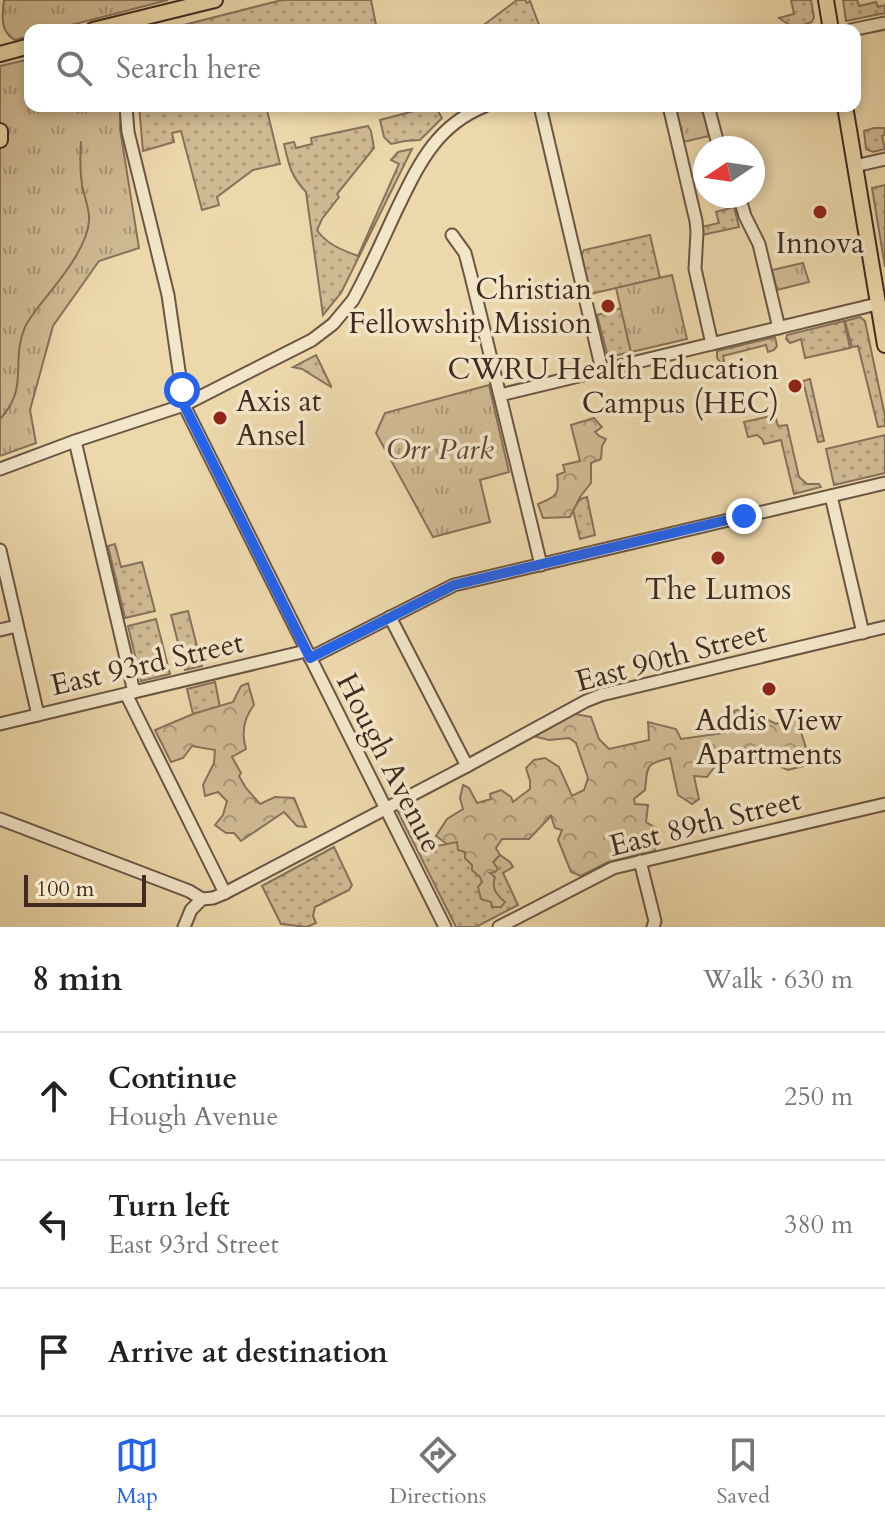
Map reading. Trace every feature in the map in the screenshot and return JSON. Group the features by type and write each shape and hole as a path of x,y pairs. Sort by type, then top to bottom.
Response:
{"main road":[{"path":"136,24 215,0"},
{"path":"826,0 830,24"},
{"path":"0,54 24,48"},
{"path":"846,112 885,345"},
{"path":"0,131 0,140"}],"street":[{"path":"861,28 885,23"},
{"name":"Hough Avenue","path":"126,112 128,132 168,295 184,405 445,927"},
{"path":"0,469 184,405 312,340 341,317 362,284 418,164 448,129 473,112"},
{"path":"541,112 602,370"},
{"path":"670,112 696,221 695,269 712,344"},
{"path":"710,112 716,136"},
{"path":"855,166 885,159"},
{"path":"742,208 759,244 779,328"},
{"path":"452,235 465,253 541,565"},
{"path":"500,395 877,304"},
{"path":"75,441 130,693 225,893"},
{"name":"East 93rd Street","path":"0,724 308,654 454,585 885,483"},
{"path":"831,496 863,633"},
{"path":"1,559 38,715"},
{"path":"390,617 467,766"},
{"path":"0,630 17,626"},
{"name":"East 90th Street","path":"202,899 225,893 601,695 885,627"},
{"name":"East 89th Street","path":"499,927 613,868 885,804"},
{"path":"0,819 189,891 202,899 191,910 184,927"},
{"path":"640,861 655,921 653,927"}],"green space":[{"path":"4,0 168,0 75,24 24,24 24,38 15,40 4,28"},
{"path":"282,0 371,0 376,24 188,24"},
{"path":"517,0 525,0 527,3 530,1 539,24 485,24"},
{"path":"791,0 811,0 812,22 788,24 779,18 794,14"},
{"path":"843,0 857,0 859,6 876,2 878,7 885,5 885,13 846,21"},
{"path":"24,60 24,112 121,112 120,129 139,248 99,261 53,326 30,410 36,443 0,456 0,66"},
{"path":"140,112 267,112 280,164 253,170 217,197 219,205 202,210 181,131 172,133 174,142 143,151"},
{"path":"411,112 438,112 442,118 420,140 391,144 384,137 380,120"},
{"path":"677,112 703,112 709,136 693,136 693,140 683,142"},
{"path":"368,126 374,148 337,194 339,197 317,230 335,246 358,256 399,164 391,160 398,152 412,149 341,293 323,315 306,192 291,170 284,144 294,142 296,148 312,144 311,138"},
{"path":"885,128 885,135 882,136 885,149 873,152 866,149 864,131"},
{"path":"885,185 885,267 872,188"},
{"path":"734,208 739,227 702,235 701,227 719,223 716,212"},
{"path":"650,235 660,278 590,294 581,256 584,250"},
{"path":"803,263 809,282 777,290 772,270"},
{"path":"672,275 687,339 631,352 616,288"},
{"path":"621,308 631,352 608,357 597,315"},
{"path":"860,317 865,321 885,426 878,427 858,346 852,347 845,321"},
{"path":"844,321 850,348 805,358 801,339 790,343 786,339 787,335"},
{"path":"775,337 777,346 774,350 768,352 766,345 723,356 721,363 717,358 717,351"},
{"path":"316,355 331,387 302,369 293,367"},
{"path":"810,379 824,441 818,442 803,381"},
{"name":"Orr Park","path":"489,385 509,472 480,480 490,522 433,537 376,433 385,413"},
{"path":"775,415 778,426 787,425 799,477 807,484 819,484 821,487 794,494 781,440 764,444 757,435 748,437 744,422"},
{"path":"594,418 602,427 595,432 606,439 601,459 591,463 591,483 570,517 543,518 538,504 555,494 557,475 565,472 563,465 580,461 571,425"},
{"path":"885,435 885,473 834,485 826,449"},
{"path":"587,497 595,535 580,539 573,510 580,499"},
{"path":"115,544 121,567 142,562 155,611 125,618 108,546"},
{"path":"188,611 202,666 185,670 171,615"},
{"path":"156,619 170,674 141,681 128,626"},
{"path":"215,682 220,707 193,714 187,689"},
{"path":"248,683 254,705 244,726 246,749 232,757 241,773 239,776 260,804 275,797 294,798 306,827 297,826 284,812 241,841 234,833 226,833 215,825 223,815 227,801 218,792 205,796 203,785 214,763 215,750 192,746 183,758 171,762 155,730 233,702 241,686"},
{"path":"745,708 776,724 796,716 811,764 788,770 762,764 752,756 724,754 707,777 694,776 699,799 692,804 678,795 670,758 651,764 645,790 634,799 635,804 648,805 646,822 661,831 654,838 655,851 608,862 581,876 571,872 558,840 562,830 555,828 551,816 529,839 502,839 496,848 500,855 493,862 498,869 490,873 495,877 496,891 505,902 501,907 492,907 491,902 481,899 478,887 482,882 465,858 465,852 458,850 457,842 447,844 436,836 447,819 463,809 460,798 463,785 469,788 477,803 491,799 490,794 501,790 513,802 530,789 526,768 534,760 545,758 559,767 572,796 584,790 588,778 576,743 569,738 549,740 533,736 575,714 591,717 599,739 609,749 649,740 648,722 676,729 681,739 730,732 737,726 734,711"},
{"path":"409,806 425,847 457,841 482,882 495,893 491,873 493,864 500,855 510,862 513,867 503,873 518,905 476,927 456,927 398,812"},
{"path":"334,847 352,885 349,890 315,907 313,916 316,923 307,927 281,924 262,886"}],"waterway":[{"path":"0,419 9,407 17,385 19,351 25,327 70,266 87,232 89,216 81,180 81,142"}],"place":[{"name":"Innova","path":"820,212"},
{"name":"Christian Fellowship Mission","path":"608,306"},
{"name":"CWRU Health Education Campus (HEC)","path":"795,386"},
{"name":"Axis at Ansel","path":"220,418"},
{"name":"The Lumos","path":"718,558"},
{"name":"Addis View Apartments","path":"769,689"}],"route":[{"path":"182,390 184,405 310,658 454,585 744,516"}]}
